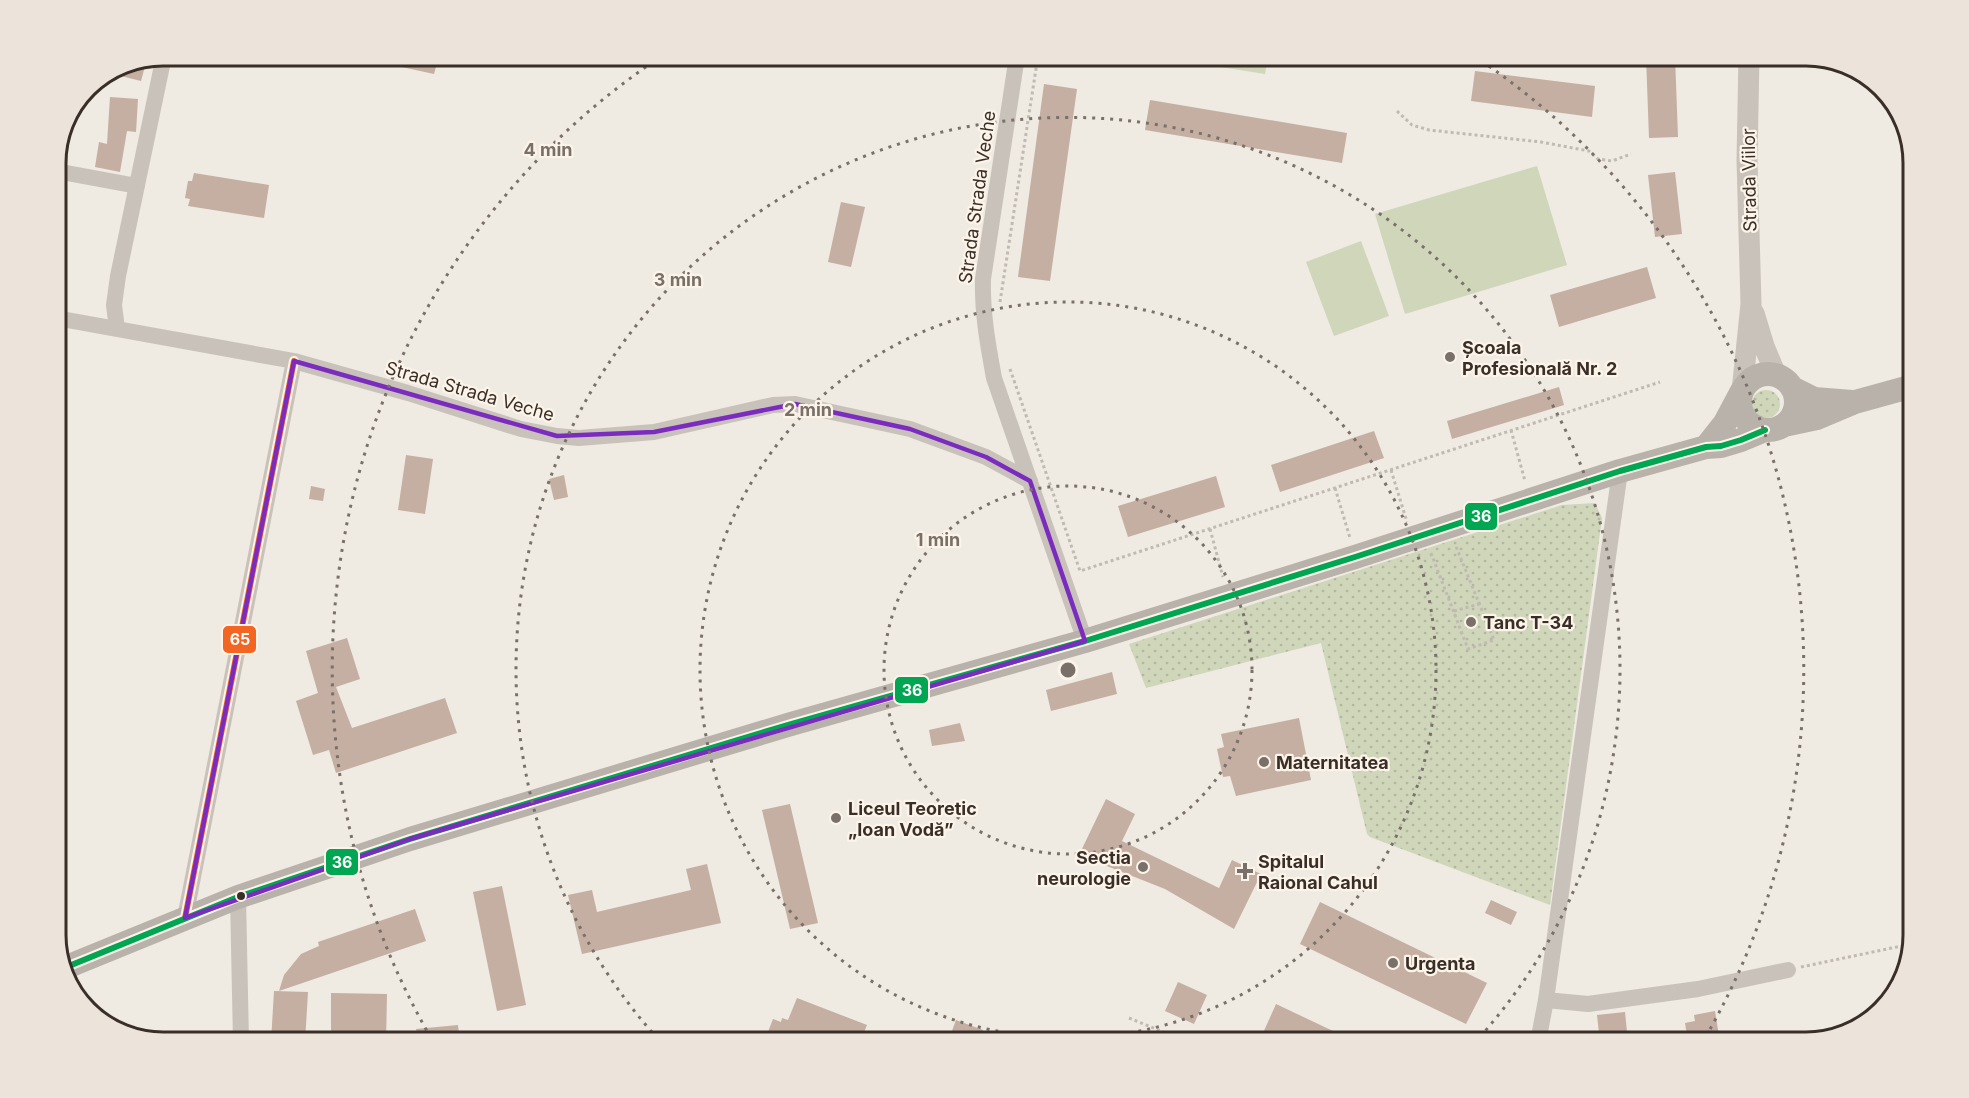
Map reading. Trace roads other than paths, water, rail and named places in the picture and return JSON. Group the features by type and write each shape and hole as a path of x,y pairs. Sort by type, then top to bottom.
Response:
{"main road":[{"path":"1706,447 1725,423 1748,382 1756,376 1766,374 1784,381 1814,399 1855,402"},
{"path":"1742,391 1740,401 1747,420 1755,427 1775,427 1791,417 1795,408 1796,397 1784,381"},
{"path":"71,965 238,897 410,839 869,701 1085,641 1620,471 1706,447 1721,446 1775,427 1817,418 1855,402 1903,389"}],"street":[{"path":"117,328 114,305 118,276 162,66"},
{"name":"Strada Strada Veche","path":"1015,66 983,279 982,300 994,378 1085,641"},
{"name":"Strada Viilor","path":"1749,66 1747,160 1751,304"},
{"path":"66,173 137,186"},
{"path":"1751,304 1764,346 1784,381"},
{"path":"1742,391 1751,304"},
{"name":"Strada Strada Veche","path":"66,320 294,361 408,393 521,429 557,436 579,438 654,432 773,405 795,404 910,429 986,457 1030,481"},
{"path":"185,918 294,361"},
{"path":"1540,1032 1620,471"},
{"path":"238,897 241,1032"},
{"path":"1546,1000 1588,1004 1698,989 1788,970"}],"place":[{"name":"Școala Profesională Nr. 2","path":"1450,357"},
{"name":"Tanc T-34","path":"1471,622"},
{"name":"Maternitatea","path":"1264,762"},
{"name":"Liceul Teoretic „Ioan Vodă”","path":"836,818"},
{"name":"Sectia neurologie","path":"1143,867"},
{"name":"Spitalul Raional Cahul","path":"1245,871"},
{"name":"Urgenta","path":"1393,963"}]}
